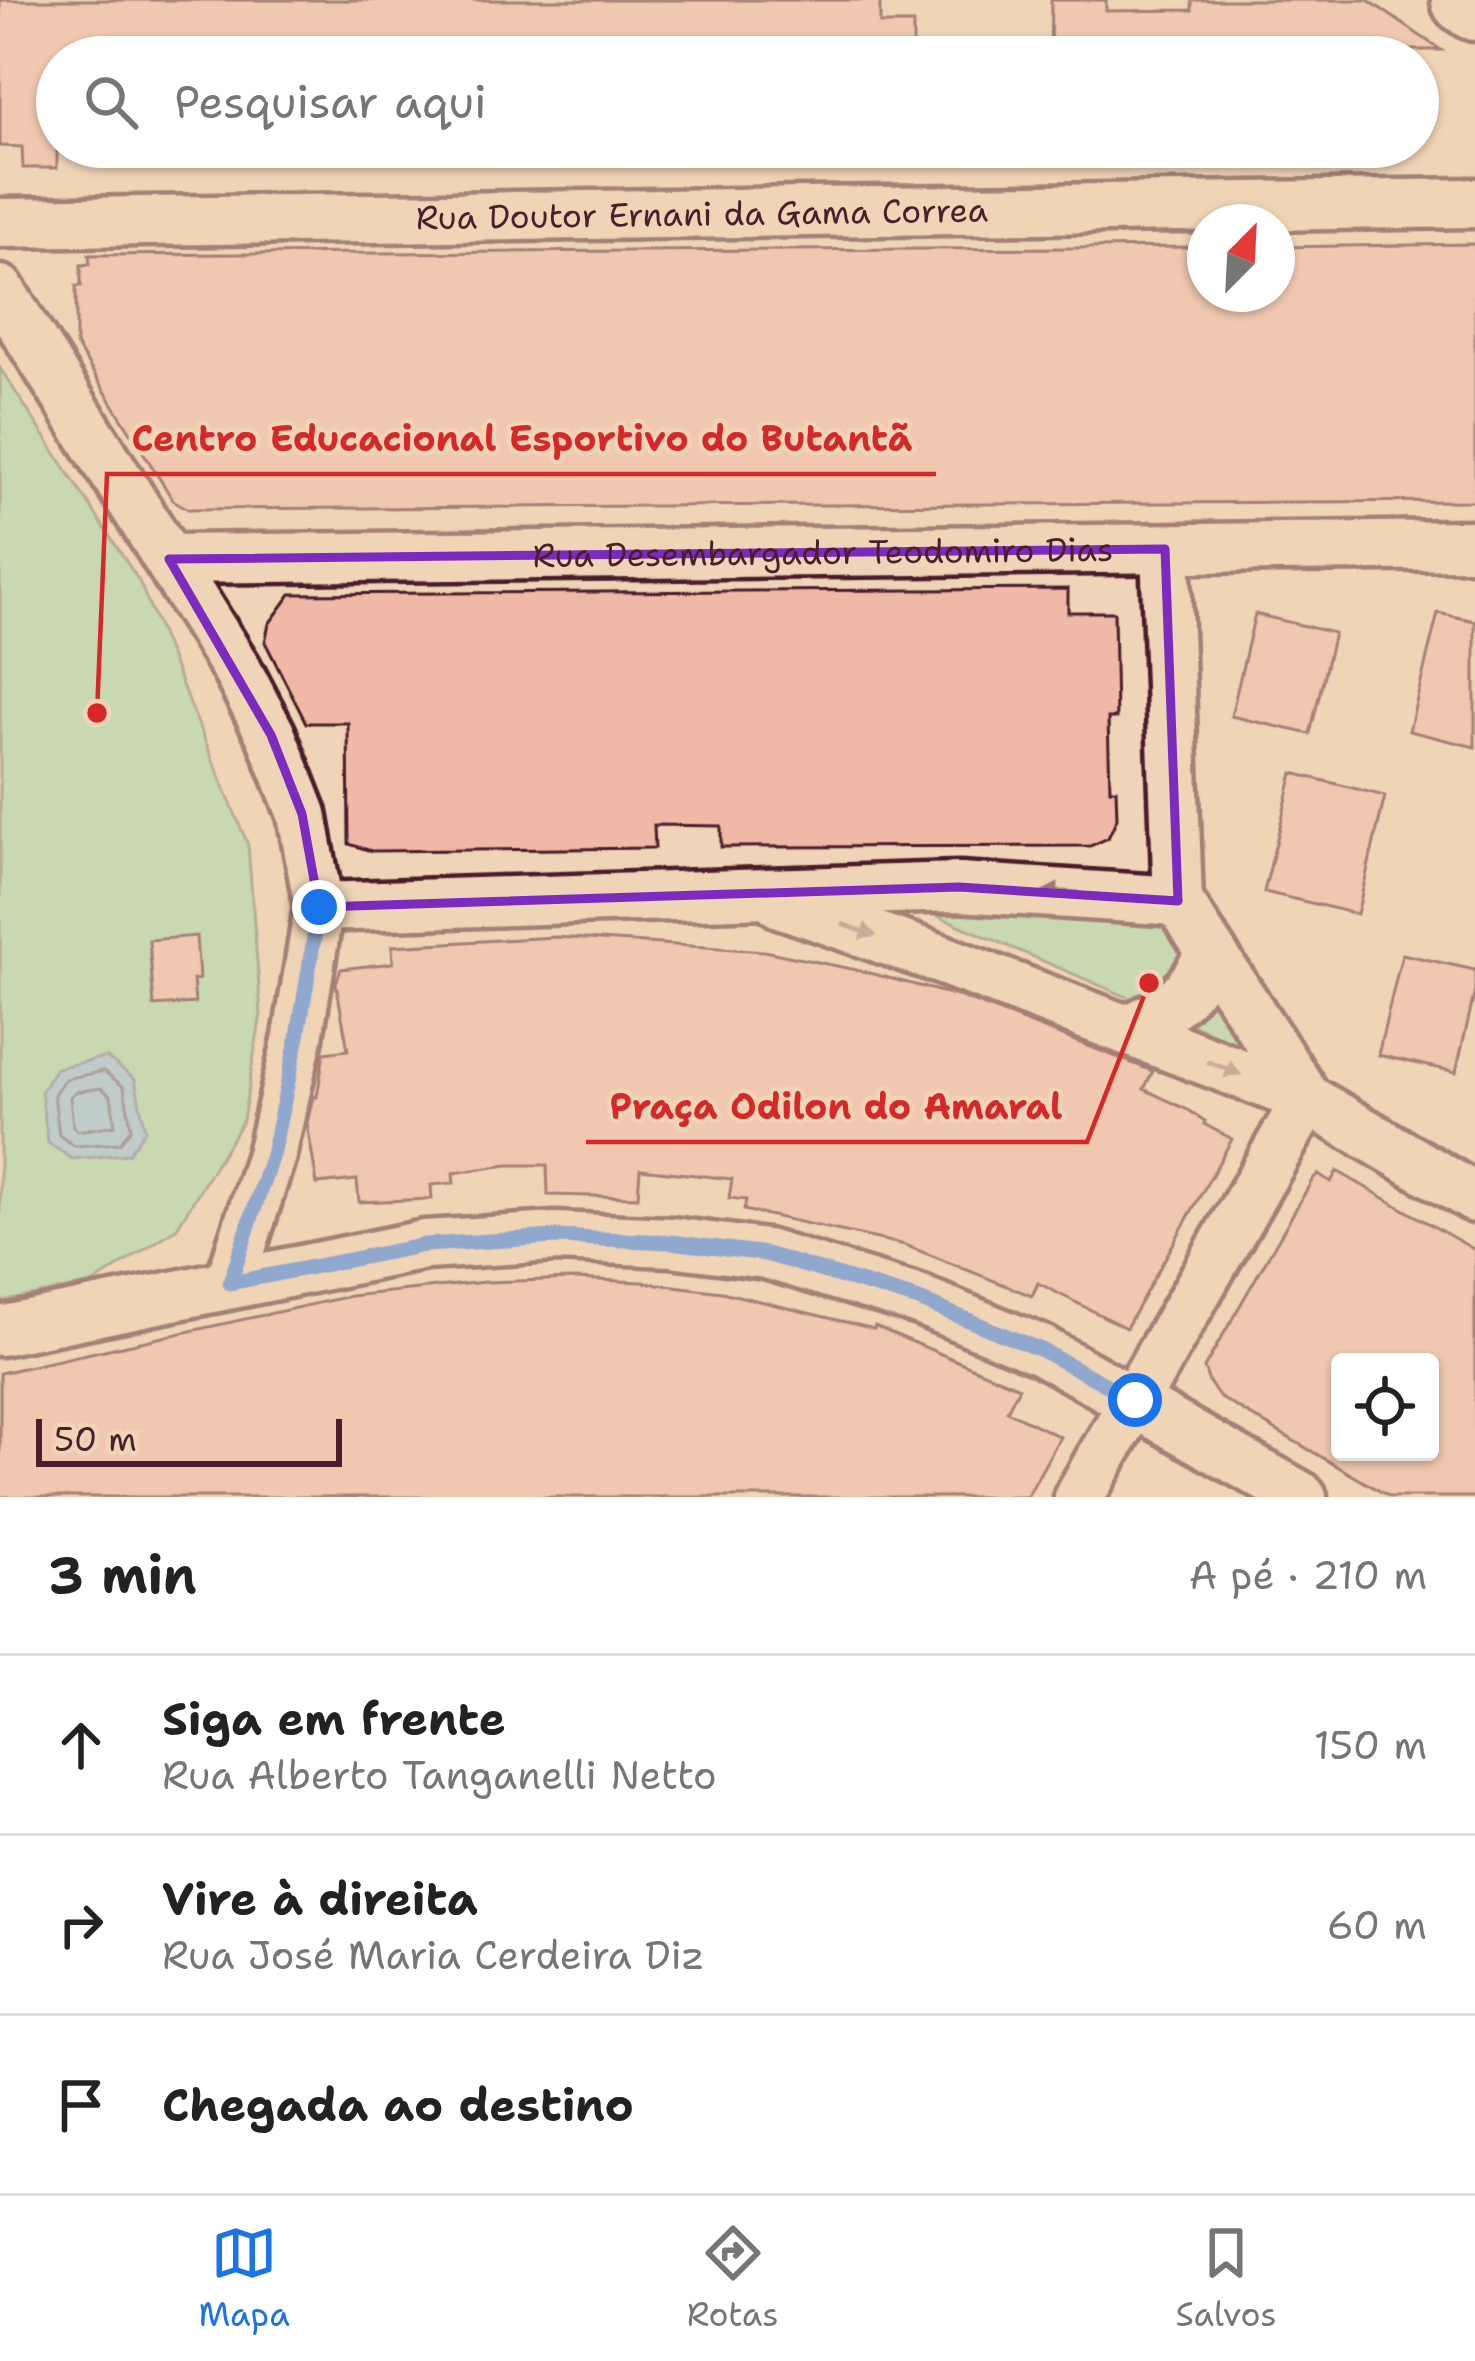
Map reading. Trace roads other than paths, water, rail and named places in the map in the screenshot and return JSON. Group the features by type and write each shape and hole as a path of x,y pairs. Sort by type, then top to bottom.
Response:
{"street":[{"path":"1465,0 1475,7"},
{"name":"Rua Doutor Ernani da Gama Correa","path":"1404,202 1475,190"},
{"name":"Rua Doutor Ernani da Gama Correa","path":"0,223 1475,203"},
{"path":"0,290 169,559 271,735 302,814 319,907 272,1155 230,1283"},
{"name":"Rua Desembargador Teodomiro Dias","path":"169,559 1475,545"},
{"path":"1165,549 1178,902 1307,1099"},
{"path":"319,907 959,887 1178,902"},
{"path":"935,957 934,925 959,887"},
{"path":"749,892 935,957 1307,1099 1475,1198"},
{"path":"1126,1030 1154,1018 1190,990 1210,952"},
{"path":"1079,1497 1307,1099"},
{"path":"0,1331 425,1245 555,1237 671,1242 766,1254 919,1300 1041,1350 1302,1497"}],"water":[{"path":"106,1057 135,1079 145,1130 128,1154 72,1159 48,1143 41,1092 56,1068"}],"place":[{"name":"Centro Educacional Esportivo do Butantã","path":"97,713"},
{"name":"Praça Odilon do Amaral","path":"1149,983"}]}
